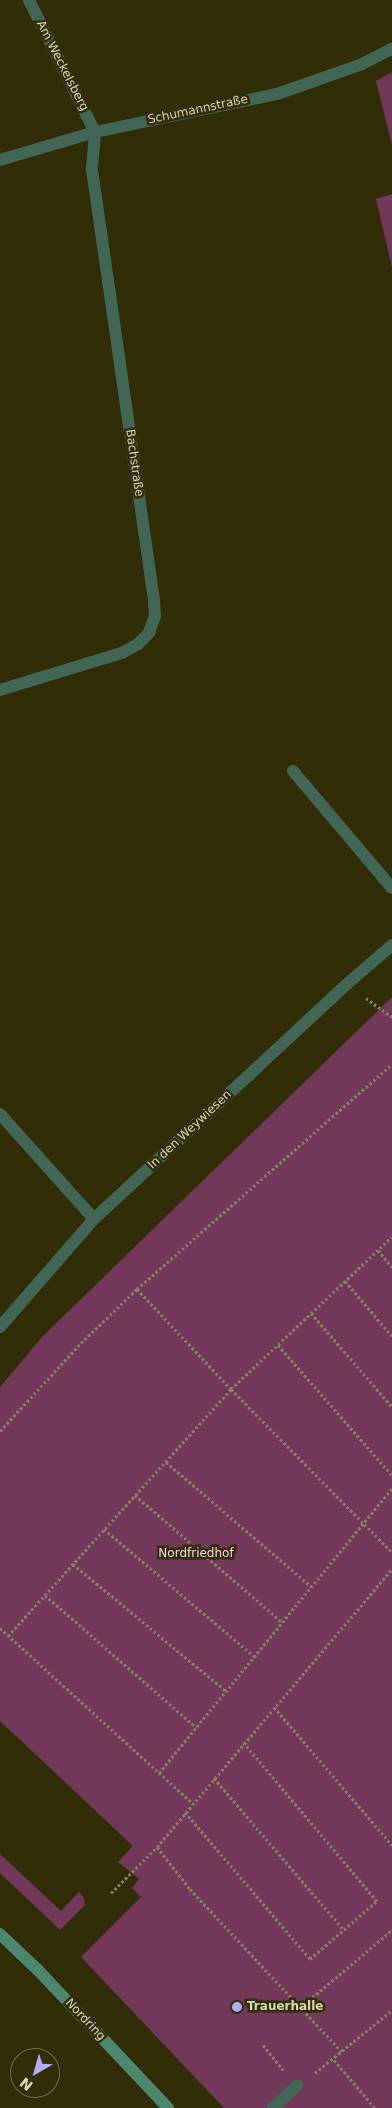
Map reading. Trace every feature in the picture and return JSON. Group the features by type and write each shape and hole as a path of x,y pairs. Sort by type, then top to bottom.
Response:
{"street":[{"name":"Am Weckelsberg","path":"29,0 95,132"},
{"name":"Schumannstraße","path":"0,160 95,132 276,94 360,65 392,49"},
{"name":"Bachstraße","path":"0,690 122,653 138,644 149,633 155,616 92,168 95,132"},
{"path":"293,771 392,888"},
{"name":"In den Weywiesen","path":"0,1327 94,1219 347,984 392,945"},
{"path":"0,1114 94,1219"},
{"name":"Nordring","path":"0,1934 38,1970 168,2108"},
{"path":"273,2108 297,2086"}],"path":[{"path":"347,984 392,1017"},
{"path":"0,1431 80,1343 137,1289 392,1064"},
{"path":"8,1636 232,1389 392,1237"},
{"path":"377,1250 392,1267"},
{"path":"345,1281 392,1336"},
{"path":"137,1289 392,1552"},
{"path":"311,1313 392,1407"},
{"path":"278,1345 392,1475"},
{"path":"166,1462 312,1587"},
{"path":"159,1773 392,1488"},
{"path":"135,1496 282,1622"},
{"path":"104,1530 254,1656"},
{"path":"73,1564 226,1691"},
{"path":"111,1893 157,1847 192,1803 392,1569"},
{"path":"45,1595 196,1727"},
{"path":"0,1628 192,1803"},
{"path":"274,1708 392,1845"},
{"path":"185,1812 310,1959 377,1901 244,1743"},
{"path":"214,1778 344,1930"},
{"path":"157,1847 190,1889 342,2052"},
{"path":"301,2007 392,1930"},
{"path":"263,2045 297,2086 334,2060 392,2010"},
{"path":"334,2060 374,2106 369,2108"}],"green space":[{"path":"392,72 392,145 376,81"},
{"path":"392,194 392,267 376,199"},
{"name":"Nordfriedhof","path":"392,997 392,2108 224,2108 81,1957 141,1897 132,1888 139,1879 118,1862 133,1846 0,1721 0,1387 43,1336"},
{"path":"0,1854 61,1911 79,1892 84,1898 85,1905 60,1930 0,1873"}],"place":[{"name":"Trauerhalle","path":"237,2007"}]}
